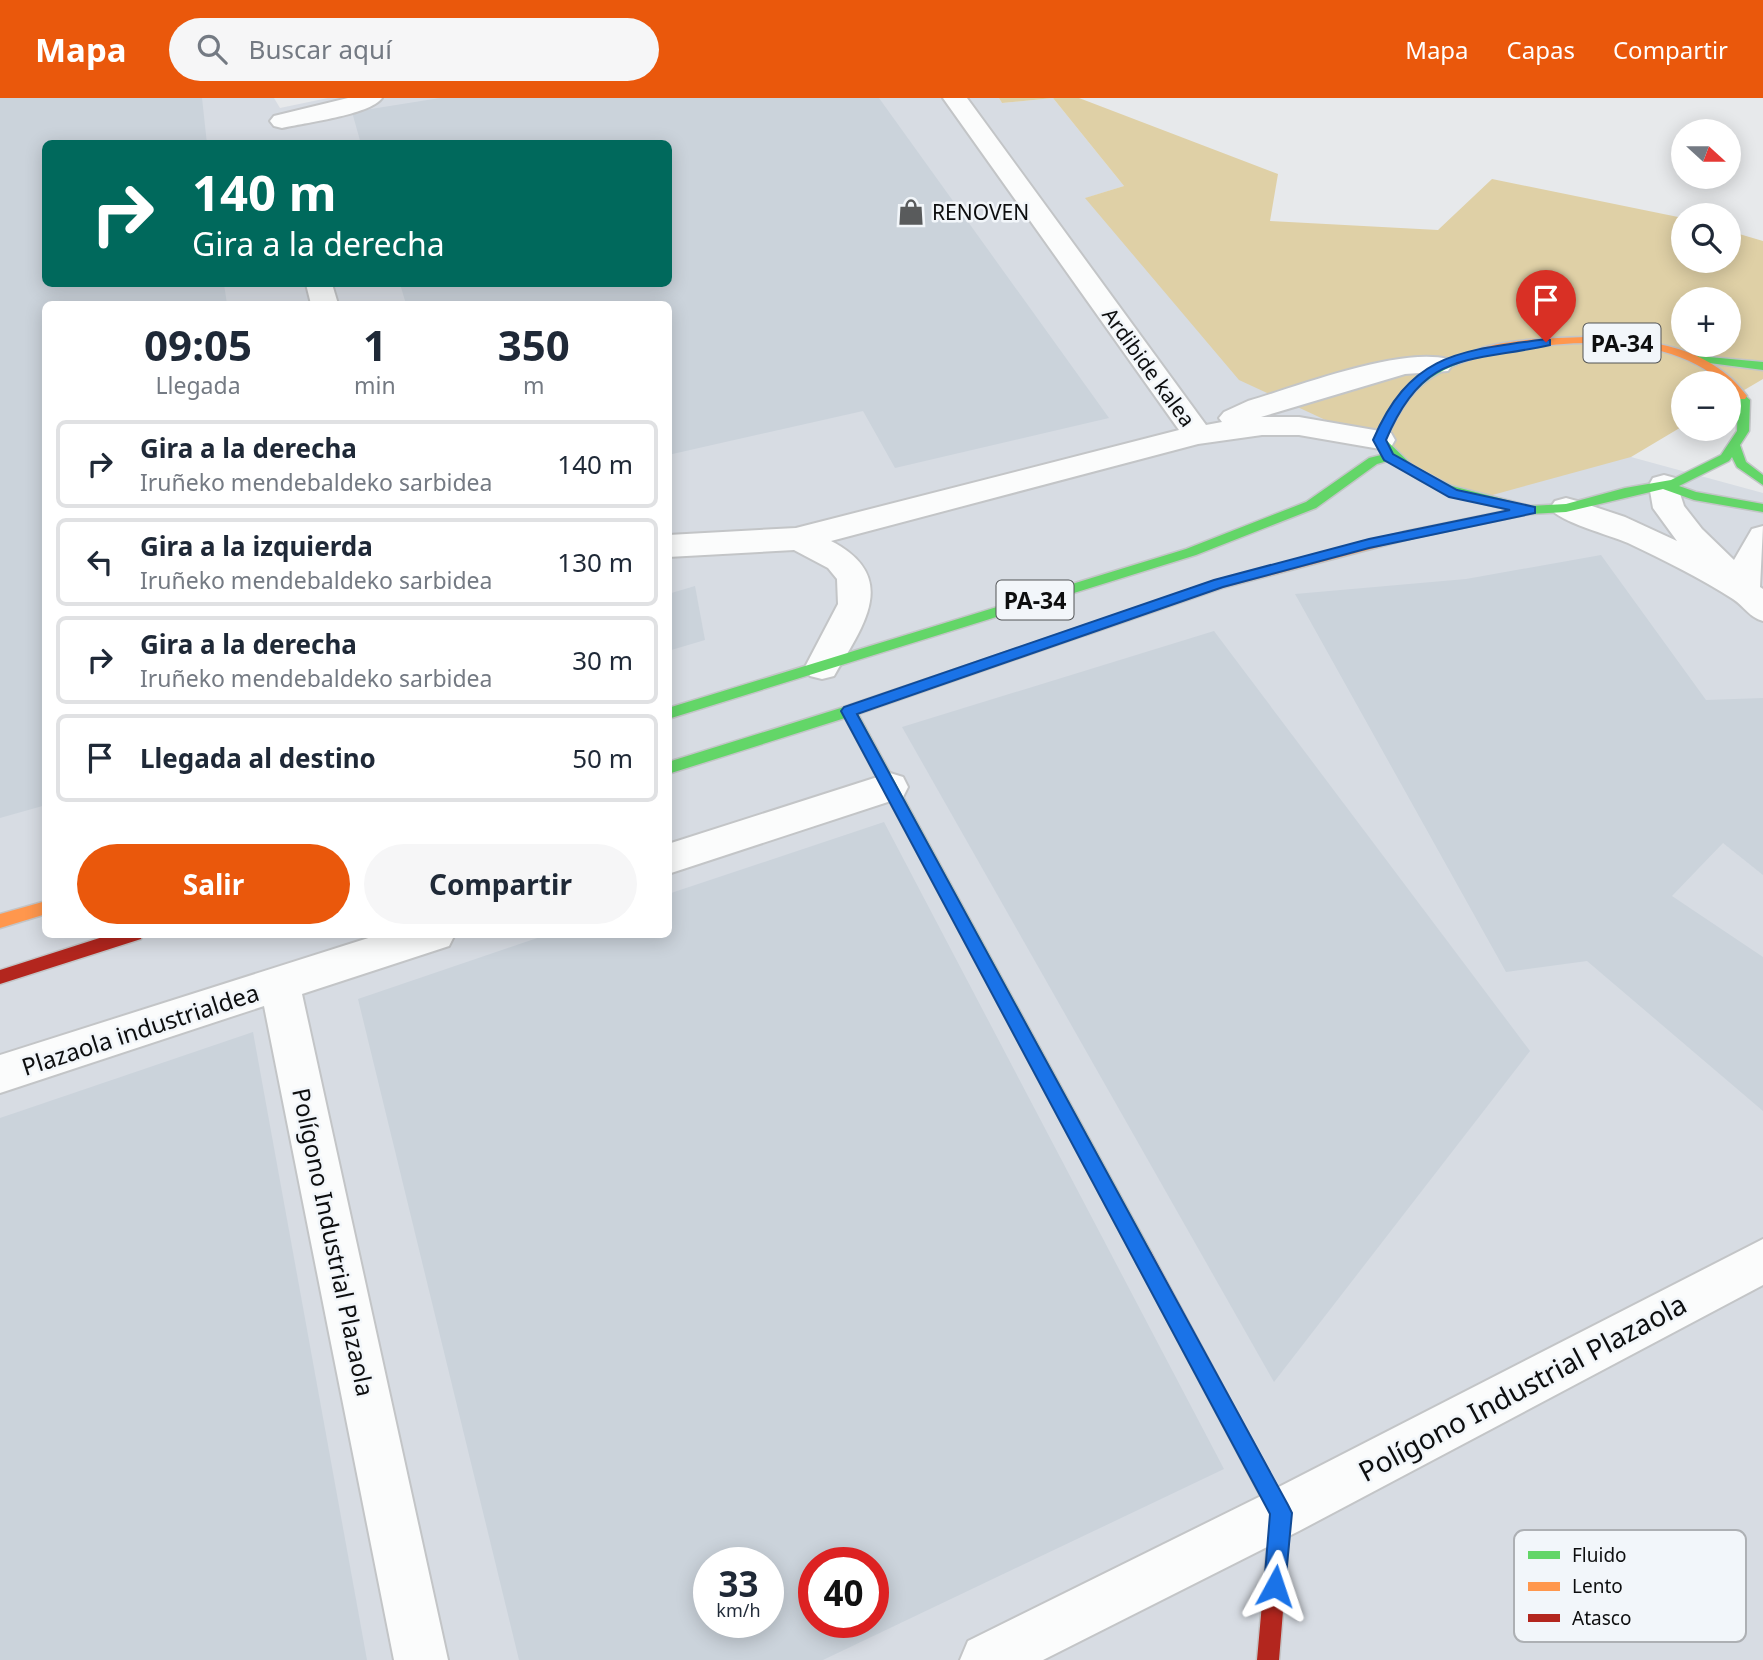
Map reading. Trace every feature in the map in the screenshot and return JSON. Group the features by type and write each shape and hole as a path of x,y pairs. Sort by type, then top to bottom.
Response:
{"main road":[{"name":"PA-34","path":"672,713 1191,552 1311,505 1373,461 1384,448 1389,417 1407,390 1438,365 1490,350 1546,342 1642,343 1696,359 1727,378 1744,400 1743,430 1725,458 1674,483 1566,508 1530,510 1369,543 1219,584 849,711 672,767"},
{"path":"1696,359 1763,366"},
{"path":"1743,430 1763,414"},
{"path":"1734,445 1741,464 1763,481"},
{"name":"PA-34","path":"1384,448 1453,494 1530,510"},
{"path":"1664,485 1694,496 1763,508"},
{"path":"849,711 1281,1513 1268,1660"},
{"path":"0,921 42,908"},
{"path":"0,976 122,938"}],"street":[{"path":"274,98 285,132 370,98"},
{"name":"Ardibide kalea","path":"672,546 796,539 1198,435 954,98"},
{"path":"1198,435 1258,407 1403,365 1438,365"},
{"path":"1198,435 1262,426 1299,426 1384,448"},
{"path":"1664,485 1669,508 1691,537 1753,600"},
{"path":"1566,508 1608,521 1665,546 1753,600"},
{"path":"1753,600 1751,556 1763,537"},
{"name":"Ardibide kalea","path":"796,539 825,549 844,564 855,579 855,605 821,667"},
{"path":"672,858 890,787"},
{"path":"280,985 423,938"},
{"name":"Polígono Industrial Plazaola","path":"280,985 421,1660"},
{"name":"Plazaola industrialdea","path":"0,1074 280,985"},
{"name":"Polígono Industrial Plazaola","path":"987,1660 1281,1513 1763,1261"}],"shaded area":[{"path":"0,98 274,98 280,108 328,98 999,98 1002,103 1053,98 1124,186 1086,198 1631,457 1763,493 1763,1660 0,1660"},
{"path":"999,98 1053,98 1002,103"},
{"path":"1053,98 1079,98 1278,174 1270,221 1438,230 1492,179 1671,216 1671,273 1741,273 1741,235 1763,241 1763,379 1741,392 1741,371 1671,371 1671,433 1631,457 1478,499 1360,436 1239,380 1085,198 1124,186"}],"building":[{"path":"0,98 202,98 207,140 42,140 42,287 224,287 227,301 42,301 42,806 0,818"},
{"path":"440,98 879,98 1109,418 895,468 863,411 672,454 672,301 405,301 401,287 672,287 672,140 360,140 352,112"},
{"path":"1601,555 1706,700 1763,698 1763,875 1723,843 1672,896 1763,957 1763,1111 1587,961 1506,972 1295,594 1466,579"},
{"path":"695,586 705,640 672,650 672,593"},
{"path":"1214,631 1530,1051 1274,1382 902,727"},
{"path":"884,822 1224,1469 889,1629 889,1547 798,1547 798,1638 869,1638 823,1660 519,1660 358,999 537,938 672,938 672,893"},
{"path":"253,1032 367,1660 0,1660 0,1118"}],"traffic: fast":[{"path":"1473,355 1439,367 1414,384 1396,407 1380,440 1394,457 1428,481 1467,496 1530,510"},
{"path":"1698,359 1763,366"},
{"path":"1741,396 1744,400 1741,434"},
{"path":"1408,535 1530,510 1566,508 1625,492 1674,483 1725,458 1736,441"},
{"path":"1734,445 1741,464 1763,481"},
{"path":"672,713 1191,552 1311,505 1373,461 1388,457"},
{"path":"1664,485 1694,496 1763,508"},
{"path":"672,767 849,711 1086,630"},
{"path":"849,711 1144,1258"}],"traffic: slow":[{"path":"1473,355 1525,344 1616,342 1672,351 1696,359 1715,371"},
{"path":"1086,630 1219,584 1408,535"},
{"path":"0,921 42,908"}],"traffic: jam":[{"path":"0,977 122,938"},
{"path":"1144,1258 1281,1513 1268,1660"}],"place":[{"name":"RENOVEN","path":"911,212"}],"route":[{"path":"1275,1586 1281,1513 849,711 1219,584 1369,543 1530,510 1453,494 1388,457 1380,440 1389,417 1407,390 1438,365 1490,350 1546,342"}]}
